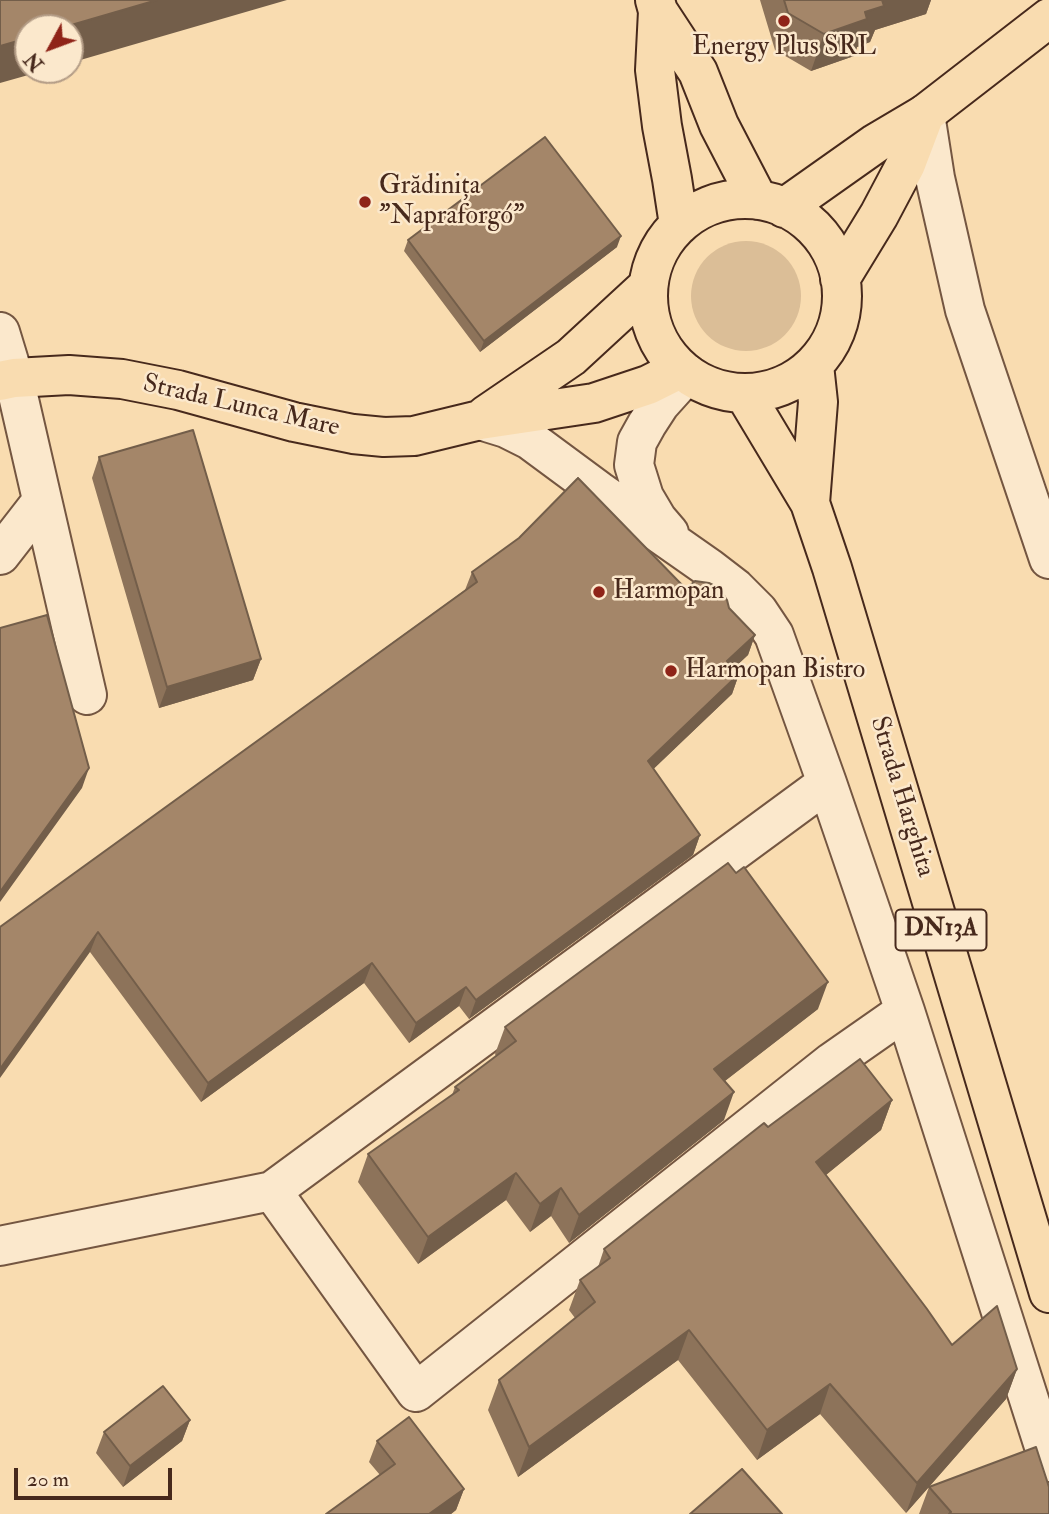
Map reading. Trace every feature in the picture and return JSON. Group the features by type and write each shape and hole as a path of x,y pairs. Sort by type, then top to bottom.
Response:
{"main road":[{"path":"656,6 698,72 719,125 771,204"},
{"path":"656,6 655,70 679,225"},
{"path":"771,204 925,114 1044,33"},
{"path":"840,279 879,215 905,164 925,114"},
{"path":"743,198 771,204 810,225 821,236 836,264 840,279 838,324 832,339 814,365 782,387 744,393 714,388 700,383 684,371 664,350 656,335 651,319 648,286 657,253 670,233 679,225 691,215 716,203 743,198"},
{"name":"Strada Lunca Mare","path":"480,419 571,356 648,286"},
{"name":"Strada Harghita","path":"810,503 818,402 814,365"},
{"name":"Strada Lunca Mare","path":"7,379 69,375 122,379 202,396 294,422 384,437 414,436 480,419 594,403 684,371"},
{"name":"Strada Harghita","path":"744,393 810,503 832,568 1049,1293"}],"street":[{"path":"925,114 935,178 965,310 1049,559"},
{"path":"0,332 7,379 42,501 87,695"},
{"path":"684,371 646,424 637,442 634,465 644,497 657,519 685,550"},
{"path":"480,419 530,440 685,550 735,588 758,611 774,635 905,1010 1049,1462"},
{"path":"0,555 42,501"},
{"path":"0,1246 272,1191 827,783"},
{"path":"272,1191 416,1392 821,1070 905,1010"}],"shaded area":[{"path":"746,241 767,245 785,257 797,275 801,296 797,317 785,335 767,347 746,351 725,347 707,335 695,317 691,296 695,275 707,257 725,245"}],"building":[{"path":"0,0 157,0 84,21 84,14 14,14 14,42 0,46"},
{"path":"784,0 882,0 884,6 865,12 867,19 824,34 788,13"},
{"path":"545,137 621,236 484,341 408,240"},
{"path":"193,430 261,659 167,687 99,457"},
{"path":"578,478 686,589 695,581 719,588 729,608 755,635 727,661 739,674 648,761 700,835 476,1000 466,987 416,1023 372,963 208,1083 98,932 0,1069 0,927 477,582 472,572 519,538"},
{"path":"47,615 89,768 0,892 0,628"},
{"path":"728,863 736,873 744,867 828,982 714,1069 734,1092 579,1215 561,1188 540,1204 516,1173 428,1237 368,1154 459,1090 455,1087 516,1041 505,1027"},
{"path":"860,1059 892,1100 816,1162 952,1345 997,1306 1017,1369 917,1483 830,1384 767,1430 689,1330 529,1447 499,1380 595,1302 580,1280 610,1258 604,1249 764,1123 768,1127"},
{"path":"163,1386 190,1420 130,1466 104,1432"},
{"path":"409,1417 464,1489 429,1514 326,1514 395,1464 377,1441"},
{"path":"1036,1447 1049,1487 1049,1514 949,1514 951,1512 929,1487"},
{"path":"742,1469 782,1514 690,1514"}],"place":[{"name":"Energy Plus SRL","path":"784,21"},
{"name":"Grădinița \"Napraforgó\"","path":"365,202"},
{"name":"Harmopan","path":"599,592"},
{"name":"Harmopan Bistro","path":"671,671"}]}
